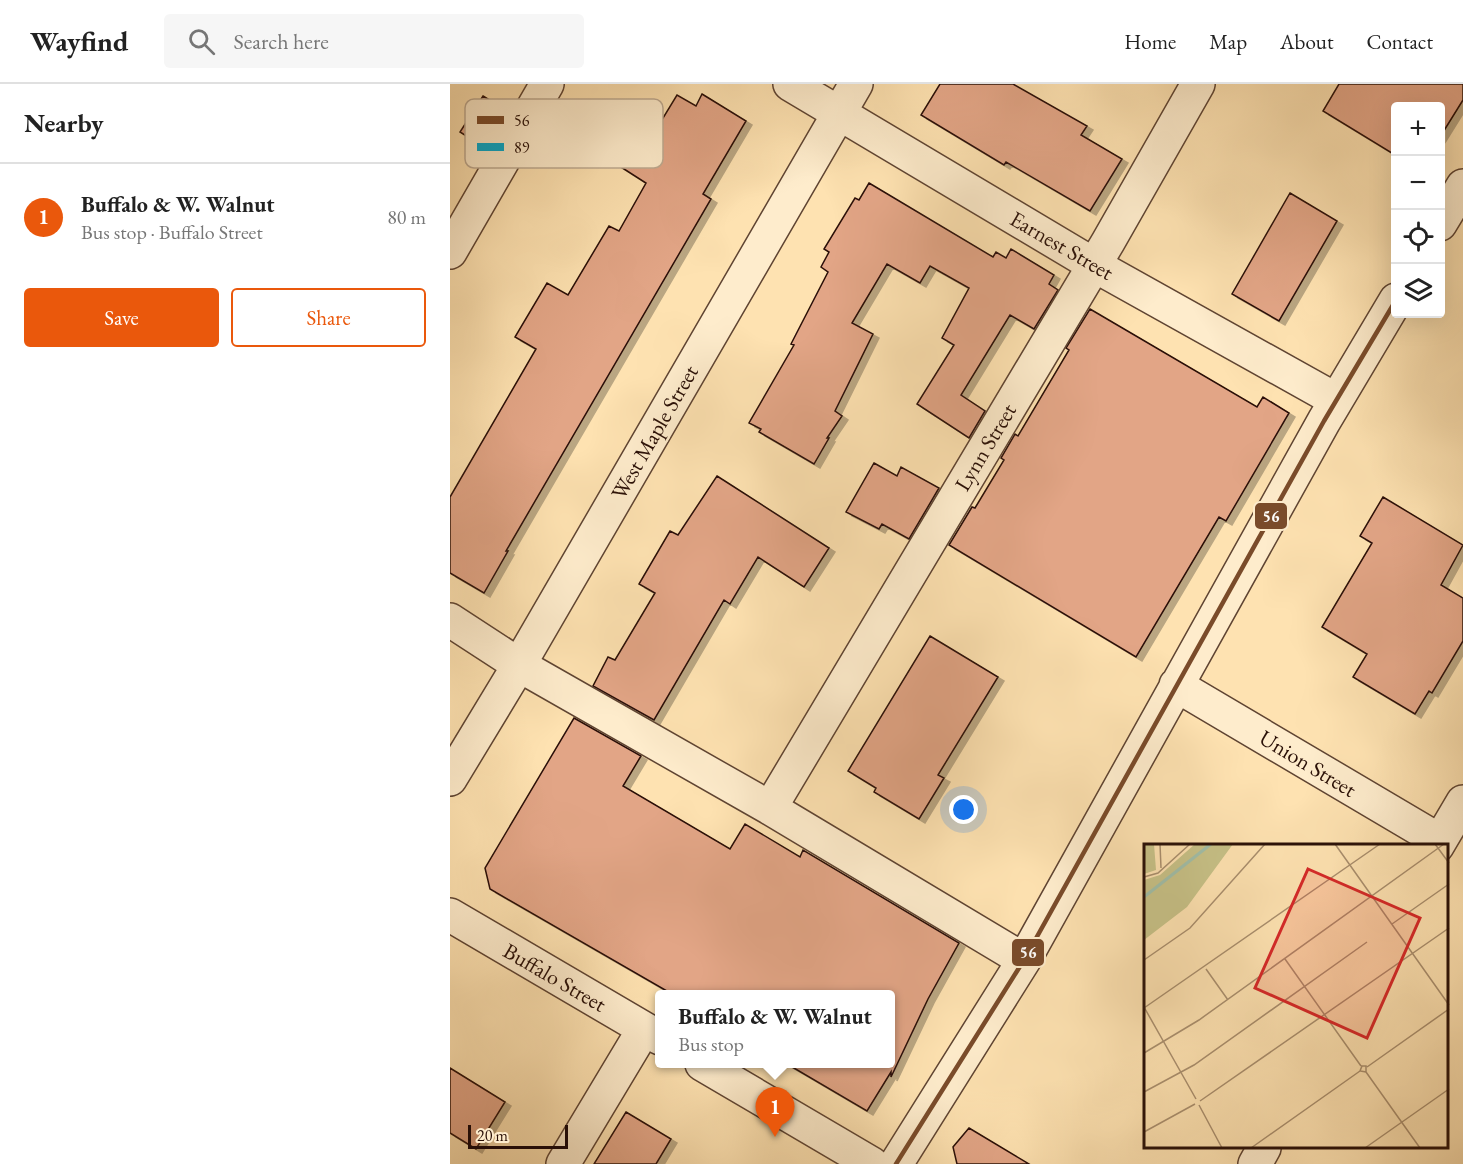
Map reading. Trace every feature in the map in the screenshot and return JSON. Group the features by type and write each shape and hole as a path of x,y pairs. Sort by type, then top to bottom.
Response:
{"street":[{"path":"538,99 547,84"},
{"name":"Earnest Street","path":"790,84 1094,265 1336,400"},
{"name":"West Maple Street","path":"450,779 856,84"},
{"name":"Lynn Street","path":"770,808 1094,265 1198,84"},
{"path":"450,252 498,168"},
{"path":"1445,216 1463,186"},
{"path":"896,1164 1024,960 1336,400 1391,307"},
{"path":"450,620 519,664 770,808 1024,960"},
{"name":"Union Street","path":"1176,685 1439,843"},
{"path":"1439,843 1463,802"},
{"name":"Buffalo Street","path":"450,915 652,1034"},
{"path":"562,1164 652,1034"},
{"path":"709,1068 872,1164"},
{"path":"1255,1164 1263,1149"}],"building":[{"path":"940,84 1013,84 1087,126 1081,135 1122,159 1090,211 1006,162 1004,165 921,115"},
{"path":"1339,84 1463,84 1463,100 1445,129 1445,102 1391,102 1391,153 1323,111"},
{"path":"702,94 746,121 703,194 711,199 506,551 508,551 484,593 450,573 450,497 536,349 515,337 547,283 568,295 609,226 619,231 646,183 622,168 663,168 663,118 677,95 696,106"},
{"path":"465,124 465,135 460,132"},
{"path":"869,183 993,257 996,252 1006,258 1011,249 1054,275 1049,284 1058,290 1034,329 1010,315 961,395 985,411 969,438 917,404 954,345 942,338 969,288 930,266 920,283 887,264 852,323 873,334 835,411 842,416 827,438 829,438 814,464 759,432 761,429 749,423 794,345 791,344 828,272 821,267 829,252 824,249 855,198 859,200"},
{"path":"1290,193 1337,221 1279,321 1232,294"},
{"path":"1090,309 1257,407 1263,397 1289,413 1226,521 1219,517 1136,657 949,545 1004,460 1001,458 1015,434 1018,436 1069,350 1066,348"},
{"path":"874,463 897,476 901,467 939,488 909,539 882,524 879,529 846,512"},
{"path":"717,476 829,548 804,587 758,557 730,604 724,600 654,720 593,686 608,657 615,660 655,593 639,584 670,531 678,535"},
{"path":"1383,497 1463,545 1441,585 1463,598 1463,641 1432,693 1429,691 1415,714 1353,677 1367,654 1322,627 1372,543 1360,536"},
{"path":"930,636 998,677 938,775 944,778 919,819 874,792 876,788 848,771"},
{"path":"574,718 641,756 623,786 730,849 745,824 800,857 803,850 959,943 928,999 891,1077 891,1072 867,1111 794,1068 895,1068 895,990 665,990 490,889 485,868"},
{"path":"450,1068 505,1102 476,1149 450,1133"},
{"path":"626,1112 671,1139 656,1164 594,1164"},
{"path":"969,1128 1029,1164 957,1164 953,1147"}],"transit line":[{"name":"56","path":"896,1164 1024,960 1324,421 1391,308"}],"place":[{"name":"Buffalo & W. Walnut","path":"775,1137"}]}
